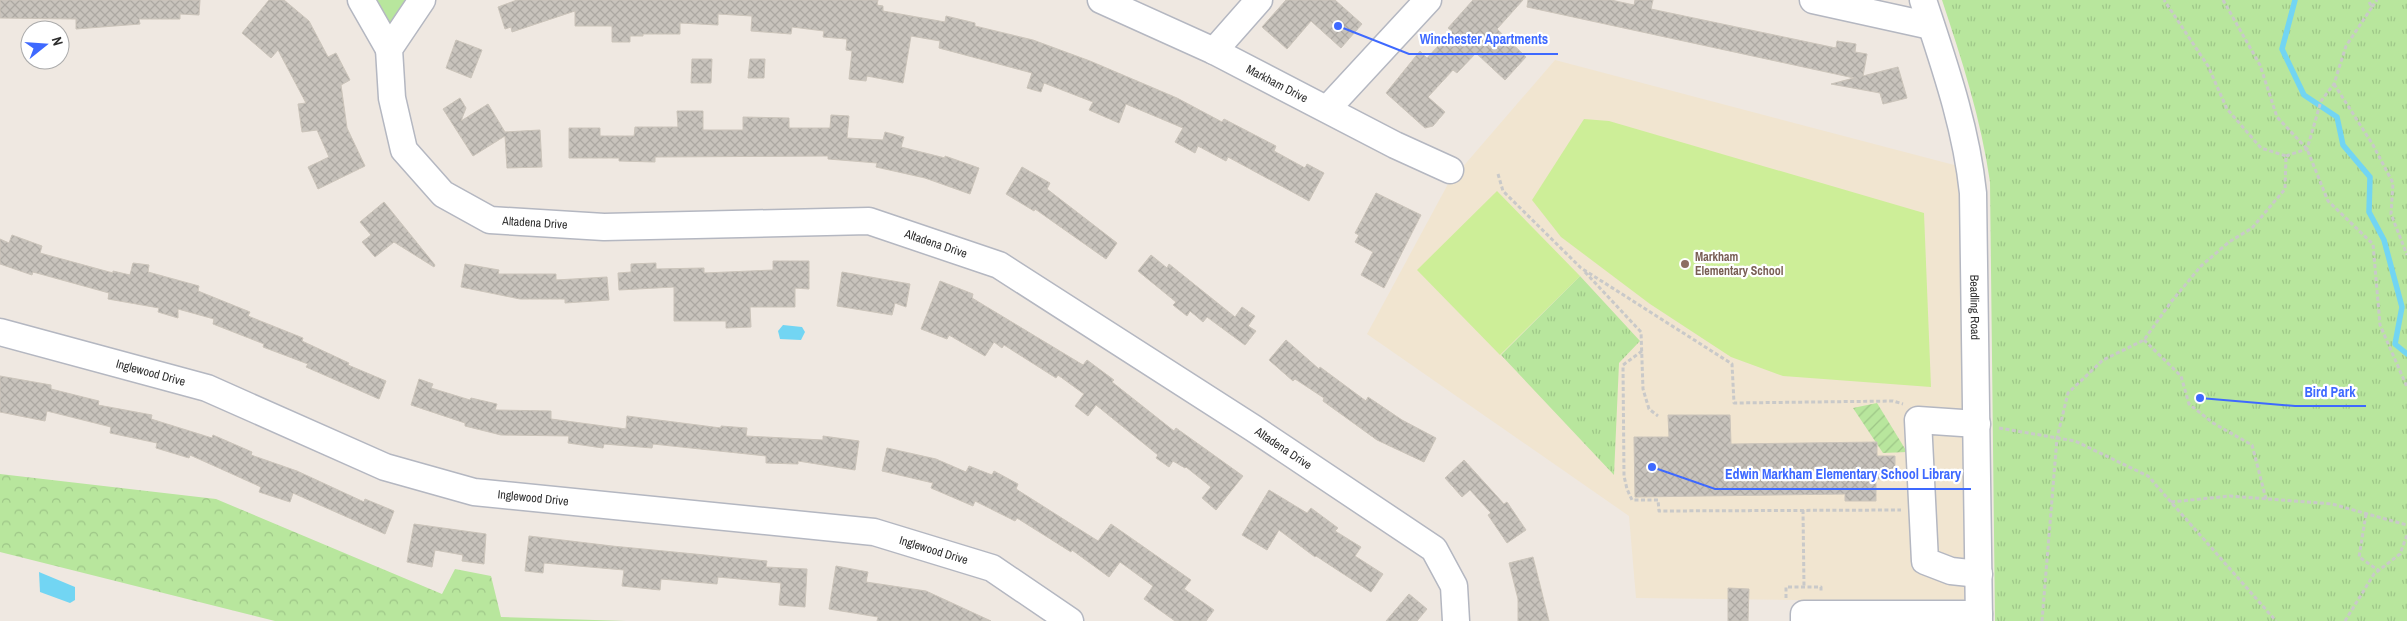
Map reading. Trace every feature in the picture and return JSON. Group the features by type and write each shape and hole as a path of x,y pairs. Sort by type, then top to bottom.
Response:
{"street":[{"name":"Altadena Drive","path":"361,0 389,49 392,98 404,150 443,194 490,220 604,226 869,221 999,265 1253,428 1434,548 1454,586 1456,621"},
{"path":"389,49 422,0"},
{"name":"Markham Drive","path":"1101,0 1214,51 1328,108 1396,145 1450,170"},
{"path":"1214,51 1259,0"},
{"path":"1328,108 1428,0"},
{"path":"1812,0 1931,26"},
{"name":"Beadling Road","path":"1923,0 1959,111 1969,152 1973,193 1988,426 1979,574 1979,617"},
{"name":"Inglewood Drive","path":"0,332 206,388 385,467 474,492 874,532 992,568 1070,621"},
{"path":"1979,574 1951,571 1925,561 1918,420 1988,426"},
{"path":"1804,621 1804,614 1979,617"}],"path":[{"path":"2164,0 2208,66 2227,109 2261,148 2286,156 2307,149"},
{"path":"2223,0 2260,65 2277,118 2307,149 2328,201 2372,244 2380,325 2407,387"},
{"path":"2368,0 2372,7"},
{"path":"2307,149 2321,101 2334,84 2346,46 2378,0"},
{"path":"2334,84 2373,145 2393,183 2390,214 2407,256"},
{"path":"2042,621 2057,438 2068,393 2102,360 2144,340 2171,302 2201,266 2228,242 2252,228 2285,189 2286,156"},
{"path":"1498,174 1503,191 1642,332 1642,389 1649,409 1658,416"},
{"path":"1581,268 1732,364 1734,402 1893,401 1910,407 1918,420"},
{"path":"2144,340 2181,376 2188,404 2212,423 2252,445 2266,498"},
{"path":"1642,351 1623,365 1624,476 1632,500 1658,500 1659,512 1898,510"},
{"path":"1988,426 2075,441 2148,476 2276,621"},
{"path":"2172,502 2230,496 2332,504 2407,525"},
{"path":"1803,510 1804,587"},
{"path":"2366,514 2359,557 2378,570"},
{"path":"2345,621 2374,574 2400,554 2407,535"},
{"path":"1786,598 1786,587 1819,587"}],"shaded area":[{"name":"Markham Elementary School","path":"1555,60 1958,166 1964,194 1969,594 1962,602 1636,598 1629,516 1367,334 1448,184"}],"green space":[{"path":"372,0 405,0 393,24 390,26"},
{"path":"1942,0 2407,0 2407,621 1995,621 1990,182 1982,135 1964,67"},
{"path":"1584,119 1609,121 1924,213 1931,387 1783,376 1731,357 1650,304 1561,237 1532,200"},
{"path":"1497,191 1580,276 1500,355 1417,270"},
{"path":"1580,276 1640,341 1619,363 1614,475 1501,355"},
{"path":"1877,403 1907,452 1883,453 1853,408"},
{"path":"0,474 216,499 442,594 455,569 491,576 501,617 626,621 275,621 0,552"}],"water":[{"path":"783,325 802,327 805,332 801,340 780,339 778,331"},
{"path":"39,572 75,587 75,600 70,603 40,592"}],"building":[{"path":"0,0 200,0 199,15 180,14 180,19 139,19 140,24 76,29 76,19 0,18"},
{"path":"269,0 284,0 309,21 328,57 336,53 350,80 341,85 347,128 365,166 318,189 308,167 329,157 317,130 302,132 298,104 306,103 278,50 271,58 242,33"},
{"path":"517,0 878,0 877,5 883,6 883,11 945,22 946,16 975,23 975,26 1033,40 1090,61 1177,98 1222,122 1224,119 1276,146 1274,151 1305,168 1307,164 1324,173 1309,201 1228,157 1226,161 1198,146 1195,153 1175,142 1183,128 1126,104 1119,123 1089,110 1093,102 1044,83 1041,92 1027,88 1032,73 939,48 940,41 911,36 903,83 867,76 866,81 849,79 852,51 846,50 847,39 823,37 824,31 792,27 791,34 751,31 752,16 718,14 718,25 680,23 680,34 643,34 643,36 630,36 630,42 612,42 612,26 575,26 575,11 512,32 511,27 505,29 498,7"},
{"path":"1286,0 1335,0 1362,24 1341,48 1311,21 1287,49 1262,27"},
{"path":"1473,0 1523,0 1497,29 1526,57 1505,80 1476,53 1457,73 1453,70 1428,97 1445,112 1433,126 1425,128 1386,93 1420,51 1427,58 1452,31 1448,28"},
{"path":"1528,0 1611,0 1634,5 1635,0 1653,0 1651,9 1836,48 1837,41 1856,44 1855,52 1867,54 1863,76 1898,67 1907,98 1883,104 1880,93 1831,84 1854,78 1527,7"},
{"path":"456,40 482,50 471,78 446,68"},
{"path":"692,59 712,59 711,83 691,83"},
{"path":"750,59 765,59 764,78 748,78"},
{"path":"460,98 466,108 461,121 488,104 505,132 540,130 542,167 507,168 505,136 473,156 443,109"},
{"path":"677,111 703,111 703,130 743,130 743,117 789,118 789,128 830,128 831,115 849,116 847,138 883,140 885,132 904,137 901,147 945,158 945,156 979,168 970,194 925,178 876,167 877,163 828,159 828,156 655,157 655,162 619,161 619,158 569,158 569,128 600,128 600,136 634,136 635,127 678,127"},
{"path":"1022,167 1050,183 1047,189 1117,243 1106,259 1035,209 1034,211 1006,194"},
{"path":"1376,193 1421,215 1384,288 1361,275 1373,252 1355,242 1359,235 1355,233"},
{"path":"384,202 435,265 434,267 394,242 375,257 362,242 371,235 360,222"},
{"path":"12,235 42,246 40,253 113,273 113,271 130,275 133,263 149,265 148,272 199,286 198,291 250,312 248,316 303,338 302,341 349,363 348,365 386,381 379,399 306,367 308,364 263,347 264,344 213,324 214,319 178,309 178,318 158,312 159,308 108,299 109,293 33,272 32,275 0,264 0,239 9,243"},
{"path":"1151,255 1167,268 1169,264 1235,317 1242,307 1255,316 1248,326 1256,331 1245,345 1207,317 1203,322 1190,311 1187,316 1173,305 1176,302 1138,271"},
{"path":"773,261 809,261 809,289 795,288 795,307 750,307 751,327 726,328 726,321 674,321 674,287 619,290 618,273 631,272 631,264 656,263 656,269 704,268 704,273 773,270"},
{"path":"465,264 499,270 498,274 556,274 556,280 607,277 609,300 565,303 565,299 520,299 461,287"},
{"path":"842,272 910,284 906,307 895,303 892,315 837,306"},
{"path":"940,281 973,294 972,298 1083,365 1087,360 1114,380 1112,382 1174,431 1176,428 1243,476 1216,510 1202,498 1211,487 1186,467 1173,461 1169,467 1156,458 1158,455 1096,405 1088,416 1075,406 1084,394 1058,375 1056,378 1004,345 1002,348 994,342 985,356 949,335 947,339 921,329"},
{"path":"1286,340 1319,369 1320,367 1366,401 1368,397 1402,420 1436,438 1424,462 1377,440 1323,401 1324,398 1295,379 1293,381 1269,360"},
{"path":"0,376 51,385 51,389 99,401 98,405 152,415 151,419 212,438 213,435 252,452 251,455 297,471 364,502 365,499 394,511 385,534 293,493 290,502 259,492 261,487 190,455 189,458 156,448 157,443 110,433 111,427 47,411 45,421 0,412"},
{"path":"419,379 433,384 431,388 470,400 471,398 497,404 495,410 551,411 551,419 626,429 627,416 721,428 721,426 747,428 746,436 823,440 823,436 859,441 855,470 798,461 798,464 766,463 766,456 653,444 652,448 604,444 603,448 568,443 569,436 501,435 465,426 465,423 411,405"},
{"path":"1668,415 1730,415 1731,444 1877,442 1877,456 1895,456 1895,479 1876,479 1876,501 1845,501 1845,494 1635,497 1634,437 1669,437"},
{"path":"887,448 936,459 966,472 969,466 992,475 994,471 1018,484 1016,489 1098,541 1111,524 1191,580 1184,589 1214,610 1206,621 1175,621 1144,599 1153,586 1120,562 1109,577 1072,550 1071,552 1017,518 1015,521 975,501 973,506 931,488 933,483 882,471"},
{"path":"1464,460 1504,504 1507,502 1526,530 1507,543 1488,515 1491,513 1470,490 1462,497 1445,478"},
{"path":"1269,490 1307,513 1311,508 1338,528 1335,531 1361,547 1355,556 1383,574 1371,592 1315,557 1279,530 1267,550 1242,535"},
{"path":"414,524 486,534 484,564 462,561 463,555 435,550 432,567 407,562"},
{"path":"529,536 767,561 766,567 807,569 805,607 779,605 781,583 718,577 717,584 661,579 660,590 622,586 624,570 544,563 543,573 525,571"},
{"path":"1533,557 1549,621 1518,621 1518,599 1509,563"},
{"path":"836,566 868,572 866,582 926,591 991,621 877,621 878,617 829,609"},
{"path":"1728,588 1749,589 1748,621 1728,621"},
{"path":"1409,594 1427,609 1417,621 1386,621"}],"waterway":[{"path":"2295,0 2282,49 2304,95 2337,117 2343,145 2370,177 2369,212 2384,240 2402,307 2395,344 2407,354"}],"place":[{"name":"Winchester Apartments","path":"1338,26"},
{"name":"Markham Elementary School","path":"1685,264"},
{"name":"Bird Park","path":"2200,398"},
{"name":"Edwin Markham Elementary School Library","path":"1652,467"}]}
